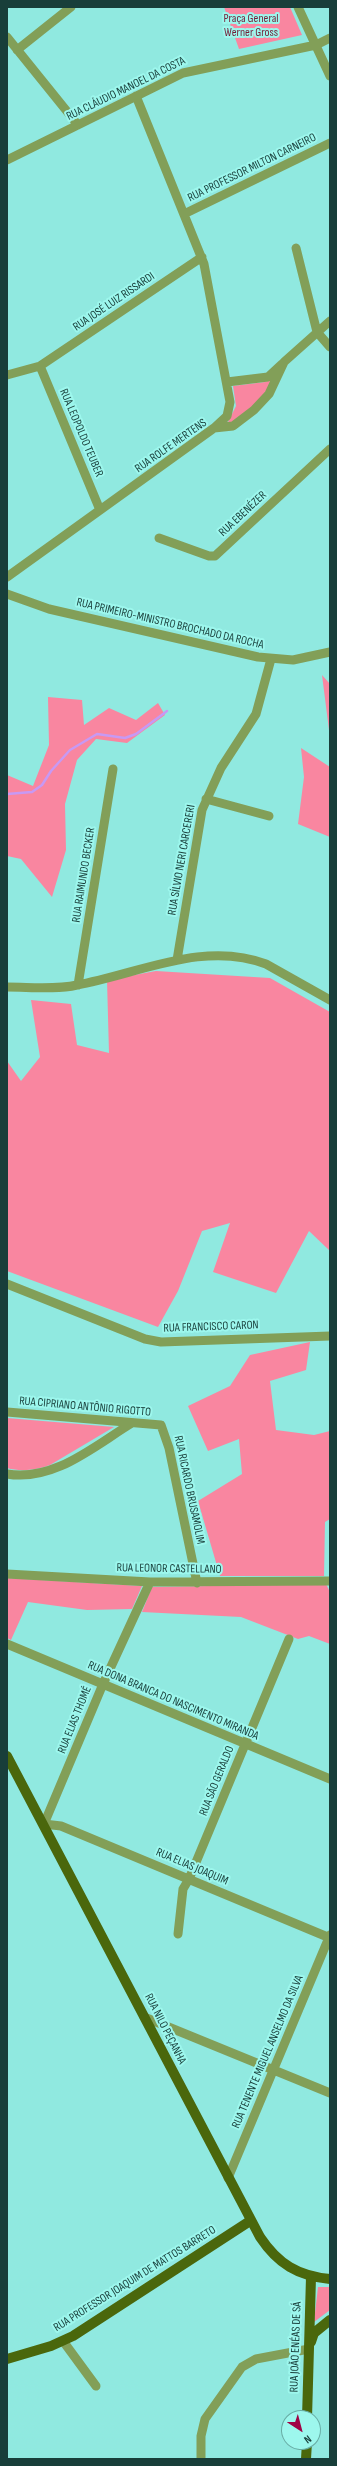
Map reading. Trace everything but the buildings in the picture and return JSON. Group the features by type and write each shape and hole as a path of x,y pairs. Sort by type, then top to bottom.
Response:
{"main road":[{"name":"RUA NILO PEÇANHA","path":"7,1756 44,1824 250,2220 277,2259 288,2267 311,2277 330,2279"},
{"name":"RUA PROFESSOR JOAQUIM DE MATTOS BARRETO","path":"7,2359 63,2341 250,2220"},
{"name":"RUA JOÃO ENÉAS DE SÁ","path":"307,2410 311,2277"},
{"path":"309,2349 314,2334 330,2320"}],"street":[{"path":"18,50 71,7"},
{"path":"298,7 330,76"},
{"path":"7,37 78,126"},
{"name":"RUA CLÁUDIO MANOEL DA COSTA","path":"7,160 191,70 316,45 330,38"},
{"path":"136,96 202,257 227,382 229,411 224,420 214,428"},
{"name":"RUA PROFESSOR MILTON CARNEIRO","path":"184,214 330,144"},
{"path":"296,248 317,332 330,347"},
{"name":"RUA JOSÉ LUIZ RISSARDI","path":"7,375 40,366 202,257"},
{"name":"RUA ROLFE MERTENS","path":"7,577 214,428 233,426 254,410 269,394 284,362 330,321"},
{"path":"227,382 268,377 284,362"},
{"name":"RUA LEOPOLDO TEUBER","path":"40,366 100,510"},
{"name":"RUA EBENÉZER","path":"159,538 209,556 215,556 330,449"},
{"name":"RUA PRIMEIRO-MINISTRO BROCHADO DA ROCHA","path":"7,594 49,609 234,653 271,659 293,660 330,652"},
{"name":"RUA SÍLVIO NERI CARCERERI","path":"177,960 199,822 206,799 221,768 256,714 271,659"},
{"name":"RUA RAIMUNDO BECKER","path":"78,985 113,769"},
{"path":"206,799 269,816"},
{"path":"7,987 78,985 177,960 210,957 256,960 330,1000"},
{"name":"RUA FRANCISCO CARON","path":"7,1284 145,1338 161,1342 330,1336"},
{"name":"RUA CIPRIANO ANTÔNIO RIGOTTO","path":"7,1412 160,1425"},
{"path":"7,1474 34,1475 56,1468 132,1423"},
{"name":"RUA RICARDO BRUSAMOLIM","path":"160,1425 169,1448 196,1583"},
{"name":"RUA LEONOR CASTELLANO","path":"7,1574 196,1583 330,1580"},
{"name":"RUA ELIAS THOMÉ","path":"44,1824 103,1684 150,1582"},
{"name":"RUA SÃO GERALDO","path":"178,1934 183,1889 189,1879 288,1639"},
{"name":"RUA DONA BRANCA DO NASCIMENTO MIRANDA","path":"7,1644 330,1780"},
{"name":"RUA ELIAS JOAQUIM","path":"44,1824 62,1826 330,1937"},
{"name":"RUA TENENTE MIGUEL ANSELMO DA SILVA","path":"228,2178 330,1937"},
{"path":"144,2017 330,2093"},
{"path":"63,2341 96,2386"},
{"path":"201,2459 201,2436 205,2419 242,2367 256,2358 309,2349"}],"green space":[{"name":"Praça General Werner Gross","path":"224,7 290,7 302,35 239,49"},
{"path":"276,377 256,405 232,422 228,422 236,406 233,386 265,382"},
{"path":"322,675 330,684 330,738"},
{"path":"48,697 82,700 84,725 109,708 136,720 158,703 165,715 127,743 96,739 77,760 65,804 66,850 52,897 21,859 7,856 7,775 33,786 49,745"},
{"path":"301,748 330,767 330,837 298,824 304,777"},
{"path":"156,971 270,978 330,1012 330,1251 309,1231 276,1293 213,1272 230,1223 202,1231 178,1291 158,1327 7,1271 7,1061 21,1081 40,1057 31,1000 71,1004 77,1045 109,1053 107,980"},
{"path":"310,1342 306,1370 270,1381 276,1430 314,1435 330,1431 330,1519 325,1522 324,1576 220,1576 198,1501 242,1474 239,1439 208,1451 188,1406 230,1386 250,1355"},
{"path":"7,1418 114,1427 50,1465 34,1469 18,1470 7,1468"},
{"path":"7,1578 142,1586 132,1609 87,1610 28,1602 11,1640 7,1638"},
{"path":"326,1584 330,1592 330,1644 309,1636 298,1639 241,1617 142,1612 152,1587"},
{"path":"318,2287 330,2287 330,2310 314,2322"}],"waterway":[{"path":"7,794 32,792 42,785 51,771 70,750 97,734 125,738 136,734 167,711"}]}
